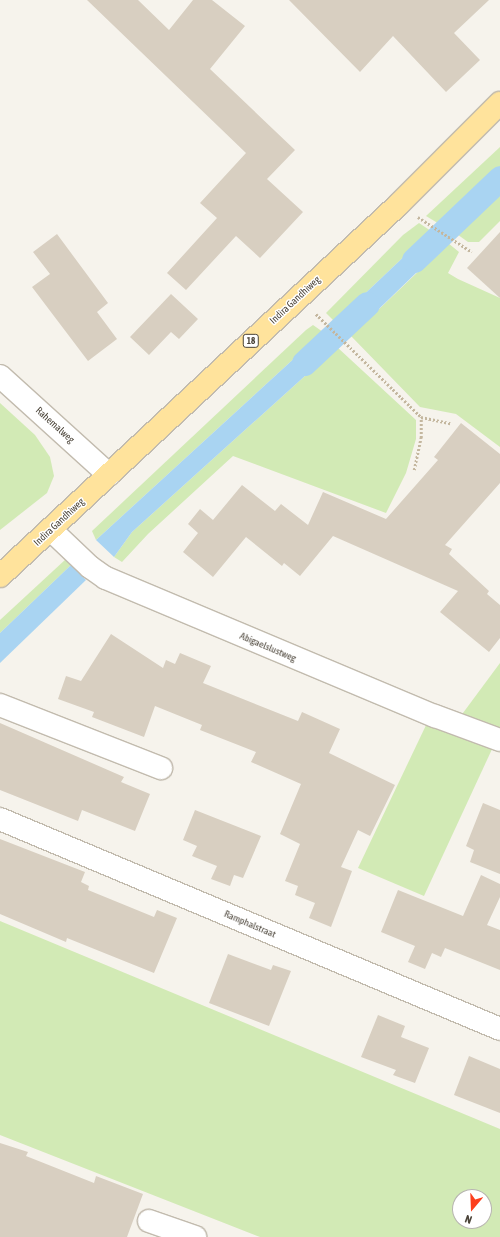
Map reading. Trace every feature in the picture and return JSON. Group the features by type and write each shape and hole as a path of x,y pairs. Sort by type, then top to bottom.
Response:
{"main road":[{"name":"Indira Gandhiweg","path":"0,576 399,204 500,103"}],"street":[{"name":"Rahemalweg","path":"0,376 109,475"},
{"name":"Abigaelslustweg","path":"51,530 90,567 106,578 435,716 500,740"},
{"path":"0,706 161,768"},
{"name":"Ramphalstraat","path":"0,819 500,1030"},
{"path":"149,1221 195,1237"}],"path":[{"path":"399,204 472,252"},
{"path":"298,297 421,417 450,423"},
{"path":"414,470 421,438 421,417"}],"green space":[{"path":"500,147 500,170 441,225 426,216"},
{"path":"500,194 500,221 479,242 468,242 454,232"},
{"path":"419,223 431,231 335,322 326,313 403,235"},
{"path":"448,243 459,252 448,273 500,298 500,447 456,414 420,407 351,336"},
{"path":"313,325 323,332 96,540 92,531"},
{"path":"337,347 416,420 416,439 406,473 386,513 233,456 148,534 122,562 114,557 132,532"},
{"path":"0,403 35,435 50,457 54,476 47,493 0,530"},
{"path":"66,559 71,565 0,633 0,620"},
{"path":"500,663 500,733 460,717"},
{"path":"428,721 493,747 424,896 358,868"},
{"path":"0,921 500,1129 500,1237 260,1237 0,1135"}],"water":[{"path":"500,170 500,194 453,232 441,225"},
{"path":"431,231 447,243 351,336 335,322"},
{"path":"323,332 337,347 132,532 114,557 96,540"},
{"path":"71,565 86,580 0,663 0,633"}],"building":[{"path":"87,0 138,0 169,30 193,0 212,0 245,26 210,69 295,150 267,179 303,212 260,258 236,236 186,290 167,273 217,218 200,203 246,153"},
{"path":"289,0 489,0 454,33 480,60 446,92 393,36 360,72"},
{"path":"500,232 500,298 467,268"},
{"path":"57,234 108,303 97,312 117,339 88,361 32,287 50,274 33,252"},
{"path":"171,294 198,319 179,339 171,332 149,355 130,337"},
{"path":"461,423 500,454 500,483 445,545 452,549 449,554 489,591 487,594 500,605 500,638 489,652 440,612 458,591 333,536 300,576 284,563 282,566 246,537 213,577 183,552 198,533 188,524 200,509 213,520 242,485 275,511 281,504 308,525 323,492 386,519 438,460 434,457"},
{"path":"111,634 163,668 166,660 175,664 180,653 211,666 203,683 298,721 302,712 340,729 329,753 395,785 370,836 358,830 341,867 352,871 331,927 309,918 315,903 295,895 298,886 285,881 300,844 280,834 301,784 251,762 256,752 200,730 202,725 155,706 144,737 92,717 94,712 58,699 66,676 81,681"},
{"path":"0,723 124,777 121,782 150,794 135,831 82,810 78,821 0,790"},
{"path":"483,803 500,810 500,874 470,862 474,850 466,846"},
{"path":"195,810 261,836 243,878 234,875 230,886 211,879 217,866 192,856 197,846 183,840"},
{"path":"0,839 85,872 81,882 89,886 88,890 154,917 157,910 177,918 154,973 67,938 66,942 0,914"},
{"path":"481,875 500,884 500,897 487,925 500,930 500,970 445,948 441,957 432,953 425,969 408,962 415,946 381,932 398,890 463,916"},
{"path":"228,954 271,970 273,965 291,971 269,1026 209,1003"},
{"path":"378,1015 405,1026 401,1037 429,1048 415,1083 393,1075 396,1070 361,1057"},
{"path":"469,1056 500,1069 500,1113 454,1095"},
{"path":"0,1143 28,1152 26,1156 94,1183 96,1176 143,1194 127,1237 0,1237"}],"waterway":[{"path":"414,260 500,178"},
{"path":"304,363 367,304"}]}
